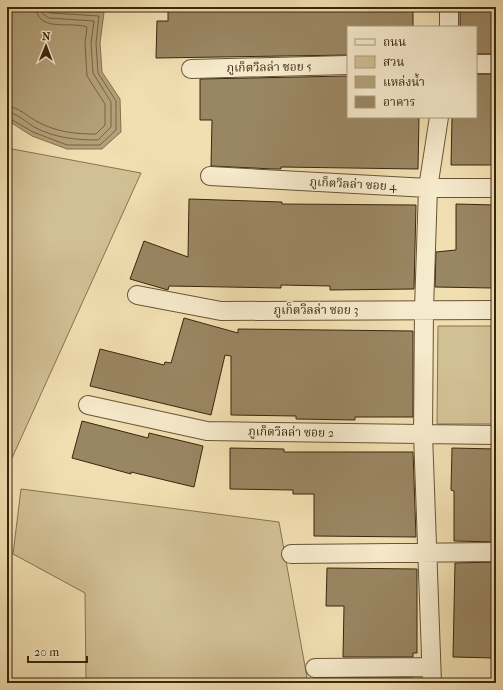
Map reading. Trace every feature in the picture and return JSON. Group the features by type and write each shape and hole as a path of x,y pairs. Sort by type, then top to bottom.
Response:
{"street":[{"path":"449,7 449,26"},
{"path":"477,64 496,64"},
{"name":"ภูเก็ตวิลล่า ซอย 5","path":"191,69 347,66"},
{"path":"315,668 432,675 426,551 423,434 424,309 428,188 439,118"},
{"name":"ภูเก็ตวิลล่า ซอย 4","path":"210,176 428,188 496,188"},
{"name":"ภูเก็ตวิลล่า ซอย 3","path":"137,295 221,311 424,309 496,310"},
{"name":"ภูเก็ตวิลล่า ซอย 2","path":"88,406 207,431 496,435"},
{"path":"291,554 426,551 496,552"}],"green space":[{"path":"7,148 141,173 12,458 7,453"},
{"path":"438,326 496,326 496,424 437,424"},
{"path":"21,489 279,522 308,683 86,683 85,593 13,554"}],"water":[{"path":"7,7 104,12 100,43 102,72 120,99 121,132 102,149 67,149 32,136 7,120"}],"building":[{"path":"168,7 413,7 413,26 347,26 347,55 156,58 157,21 168,21"},
{"path":"460,7 496,7 496,54 477,54 477,26 460,26"},
{"path":"477,74 496,74 496,165 451,165 452,118 477,118"},
{"path":"347,76 347,118 419,118 418,169 281,167 281,169 274,169 211,166 212,120 200,120 200,79"},
{"path":"189,199 282,202 282,204 416,205 414,289 330,290 330,286 281,285 281,288 169,286 168,290 130,279 144,241 188,257"},
{"path":"456,204 496,205 496,240 493,240 492,288 435,287 436,252 456,250"},
{"path":"184,318 238,333 238,329 413,331 413,417 355,417 355,420 296,419 296,416 231,415 231,356 225,355 211,415 90,386 100,349 164,365 165,362 171,363"},
{"path":"82,421 148,438 149,433 203,446 194,487 131,472 131,474 72,458"},
{"path":"230,448 284,449 284,452 413,452 416,537 314,536 314,494 293,494 293,490 230,489"},
{"path":"452,448 496,449 496,542 454,541 454,491 451,490"},
{"path":"496,562 496,658 453,657 455,563"},
{"path":"327,568 417,569 417,653 413,653 413,657 343,657 344,606 326,606"},
{"path":"343,678 413,678 413,683 343,683"}]}
